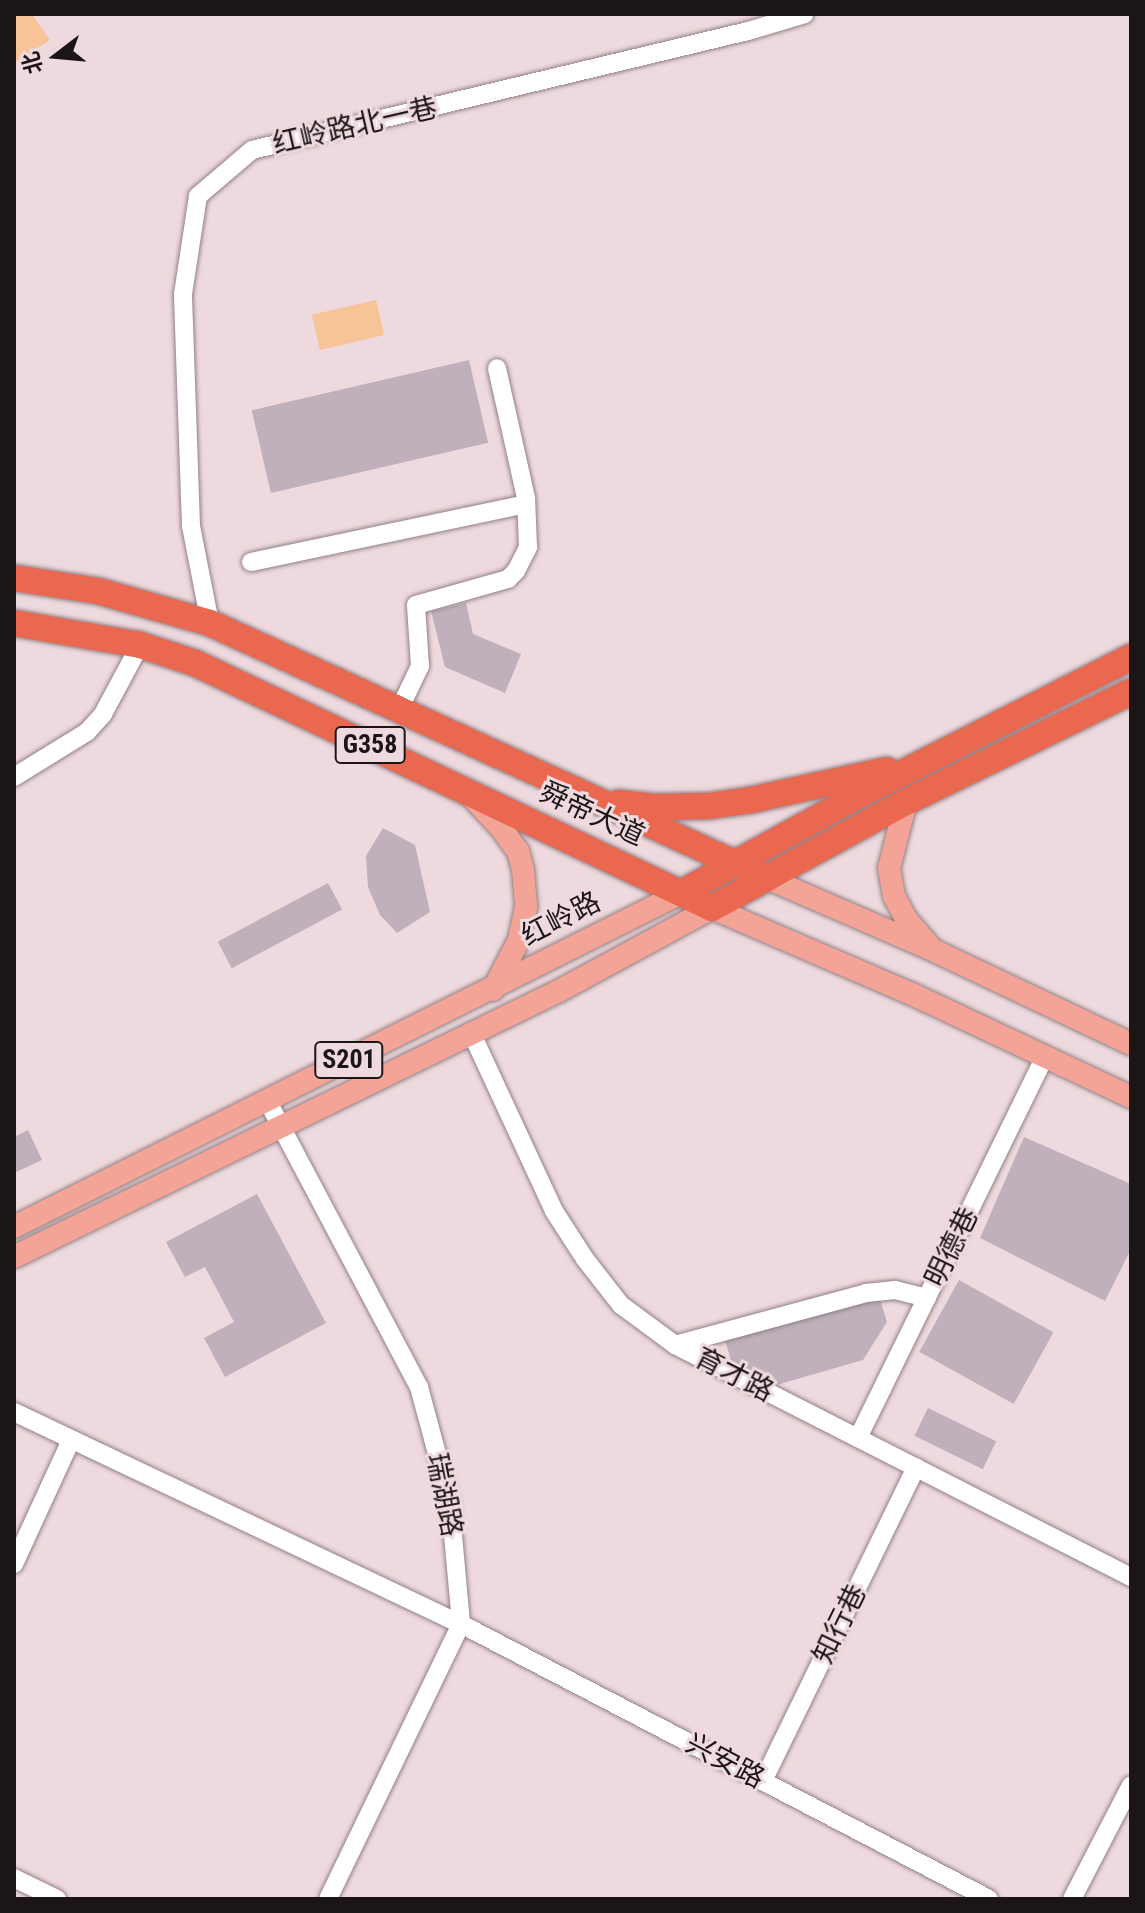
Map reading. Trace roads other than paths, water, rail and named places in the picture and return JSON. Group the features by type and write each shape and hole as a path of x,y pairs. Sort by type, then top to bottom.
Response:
{"highway":[{"name":"舜帝大道","path":"14,578 111,594 210,623 591,800 734,862"},
{"name":"舜帝大道","path":"14,623 140,645 195,663 456,784 712,908"},
{"name":"红岭路","path":"683,892 926,761 1131,657"},
{"path":"712,908 906,802 1131,692"},
{"path":"591,800 655,807 709,806 751,800 926,761"},
{"name":"G358","path":"734,862 767,878"}],"main road":[{"path":"456,784 483,806 501,828 518,851 523,870 526,907 519,940 493,990"},
{"path":"906,802 889,868 894,896 907,920 935,951"},
{"path":"767,878 935,951 1131,1044"},
{"name":"红岭路","path":"14,1227 493,990 683,892"},
{"name":"S201","path":"14,1257 279,1124 559,991 712,908"},
{"name":"舜帝大道","path":"712,908 914,995 1131,1097"}],"street":[{"name":"红岭路北一巷","path":"210,623 191,526 183,294 198,196 252,150 748,31 805,14"},
{"path":"399,710 420,666 416,605 508,579 516,571 528,547 526,504 497,368"},
{"path":"251,562 526,504"},
{"path":"14,777 87,732 103,714 140,645"},
{"name":"育才路","path":"471,1032 554,1211 585,1259 621,1305 675,1345 1131,1577"},
{"name":"明德巷","path":"858,1438 1045,1057"},
{"name":"瑞湖路","path":"267,1100 419,1387 450,1502 461,1624"},
{"path":"675,1345 866,1293 895,1290 927,1298"},
{"name":"兴安路","path":"14,1412 461,1624 989,1899"},
{"path":"14,1564 71,1440"},
{"name":"知行巷","path":"763,1781 916,1467"},
{"path":"328,1899 461,1624"},
{"path":"1072,1899 1131,1785"},
{"path":"14,1878 57,1899"}]}
